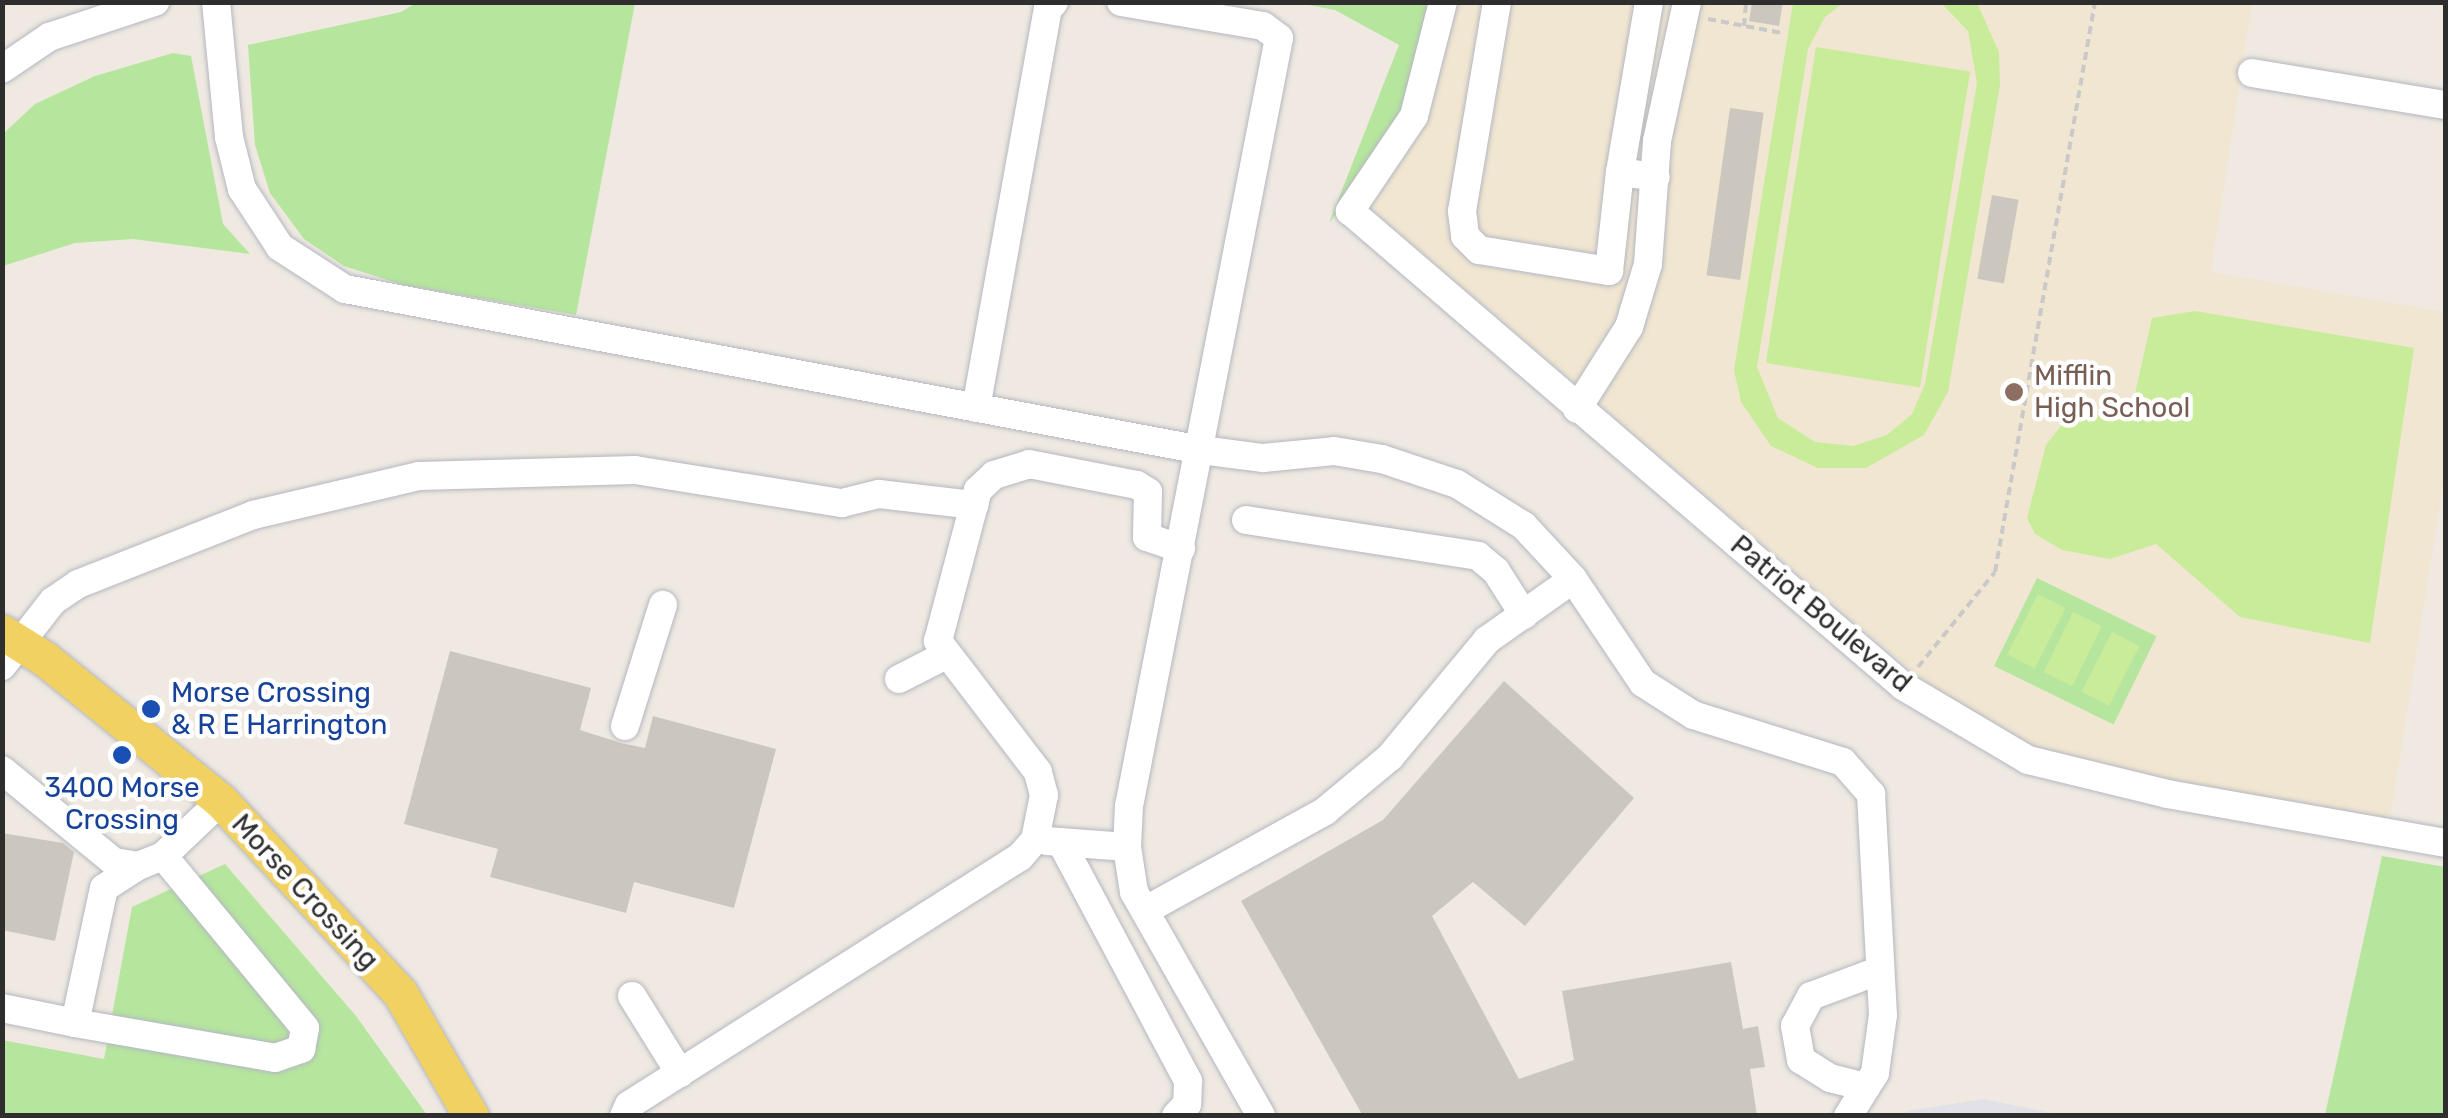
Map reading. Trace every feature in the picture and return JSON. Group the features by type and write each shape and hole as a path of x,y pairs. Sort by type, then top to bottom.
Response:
{"main road":[{"name":"Morse Crossing","path":"8,647 220,801 400,993 471,1116"}],"street":[{"path":"2,70 48,38 155,2"},
{"path":"216,2 229,137 242,189 258,220 313,274 382,300 1201,450 1262,458 1334,451 1457,484 1524,526 1572,578 1643,683 1693,715 1844,762 1871,794 1879,854 1873,923 1882,1015 1876,1074 1848,1116"},
{"path":"976,408 1048,9 1054,2"},
{"path":"1121,2 1263,26 1278,38 1126,847 1134,892 1261,1116"},
{"name":"Patriot Boulevard","path":"1443,2 1414,116 1350,212 1903,686 2028,760 2167,794 2446,843"},
{"path":"1497,2 1462,211 1464,236 1478,250 1609,271 1620,172 1650,2"},
{"path":"1577,410 1614,358 1639,300 1656,176 1693,10"},
{"path":"2252,73 2446,105"},
{"path":"1620,172 1656,176"},
{"path":"1176,1116 1186,1104 1188,1081 1048,841 1038,772 946,655 940,621 974,506 994,476 1029,464 1138,485 1148,492 1147,537 1181,548"},
{"path":"8,647 53,602 78,584 253,515 419,476 635,470 842,503 878,494 974,506"},
{"path":"1246,520 1478,556 1496,571 1524,615"},
{"path":"1146,910 1325,811 1390,757 1487,640 1572,578"},
{"path":"625,726 664,605"},
{"path":"898,680 946,655"},
{"path":"2,770 114,862 150,861 305,1028 301,1049 276,1058 2,1008"},
{"path":"75,1023 104,888 150,861 220,801"},
{"path":"624,1116 629,1105 1048,841 1126,847"},
{"path":"1866,1088 1830,1078 1801,1060 1795,1026 1810,996 1878,972"},
{"path":"632,996 680,1073"}],"path":[{"path":"1744,26 1746,2"},
{"path":"1903,686 1995,572 2095,2"},
{"path":"1693,10 1782,33"}],"shaded area":[{"name":"Mifflin High School","path":"1452,3 2252,3 2211,272 2445,312 2445,472 2390,820 2102,768 2030,745 1950,703 1368,207 1433,98"},
{"path":"1983,1099 2062,1115 1899,1115 1908,1111"}],"green space":[{"path":"416,3 635,3 576,315 403,285 344,266 304,239 270,193 255,145 248,45 401,12"},
{"path":"1299,3 1430,3 1418,75 1381,156 1329,223 1399,45 1335,10"},
{"path":"1793,3 1843,3 1825,17 1808,49 1757,367 1778,418 1815,442 1853,446 1887,435 1912,414 1925,384 1977,83 1968,31 1941,3 1977,3 1999,52 2000,85 1948,392 1924,435 1866,468 1818,468 1771,446 1741,402 1734,370"},
{"path":"1816,47 1970,71 1920,387 1766,363"},
{"path":"173,53 191,56 223,224 250,254 133,239 75,243 3,266 3,134 35,104 95,76"},
{"path":"2195,311 2414,348 2370,643 2240,617 2156,544 2110,559 2062,550 2035,534 2027,518 2046,445 2068,417 2130,416 2152,318"},
{"path":"2037,578 2157,636 2114,724 1994,666"},
{"path":"2038,594 2066,608 2035,669 2007,655"},
{"path":"2073,612 2102,626 2072,686 2044,672"},
{"path":"2112,632 2140,646 2109,706 2082,692"},
{"path":"2382,856 2445,867 2445,1115 2325,1115"},
{"path":"225,864 356,1016 427,1115 3,1115 2,1040 104,1059 132,907"}],"building":[{"path":"1752,2 1783,2 1779,26 1749,21"},
{"path":"1730,108 1764,113 1740,280 1706,275"},
{"path":"1992,195 2019,200 2004,283 1977,279"},
{"path":"450,651 591,688 580,730 621,743 645,748 653,716 776,749 734,908 634,882 626,913 490,877 498,849 404,824"},
{"path":"1504,681 1634,798 1525,926 1473,882 1432,916 1519,1079 1574,1060 1562,991 1731,962 1743,1029 1758,1026 1765,1067 1750,1069 1757,1116 1363,1116 1241,901 1383,820"},
{"path":"2,833 63,843 74,852 55,941 2,930"}],"place":[{"name":"Mifflin High School","path":"2014,392"},
{"name":"Morse Crossing & R E Harrington","path":"151,709"},
{"name":"3400 Morse Crossing","path":"122,755"}]}
